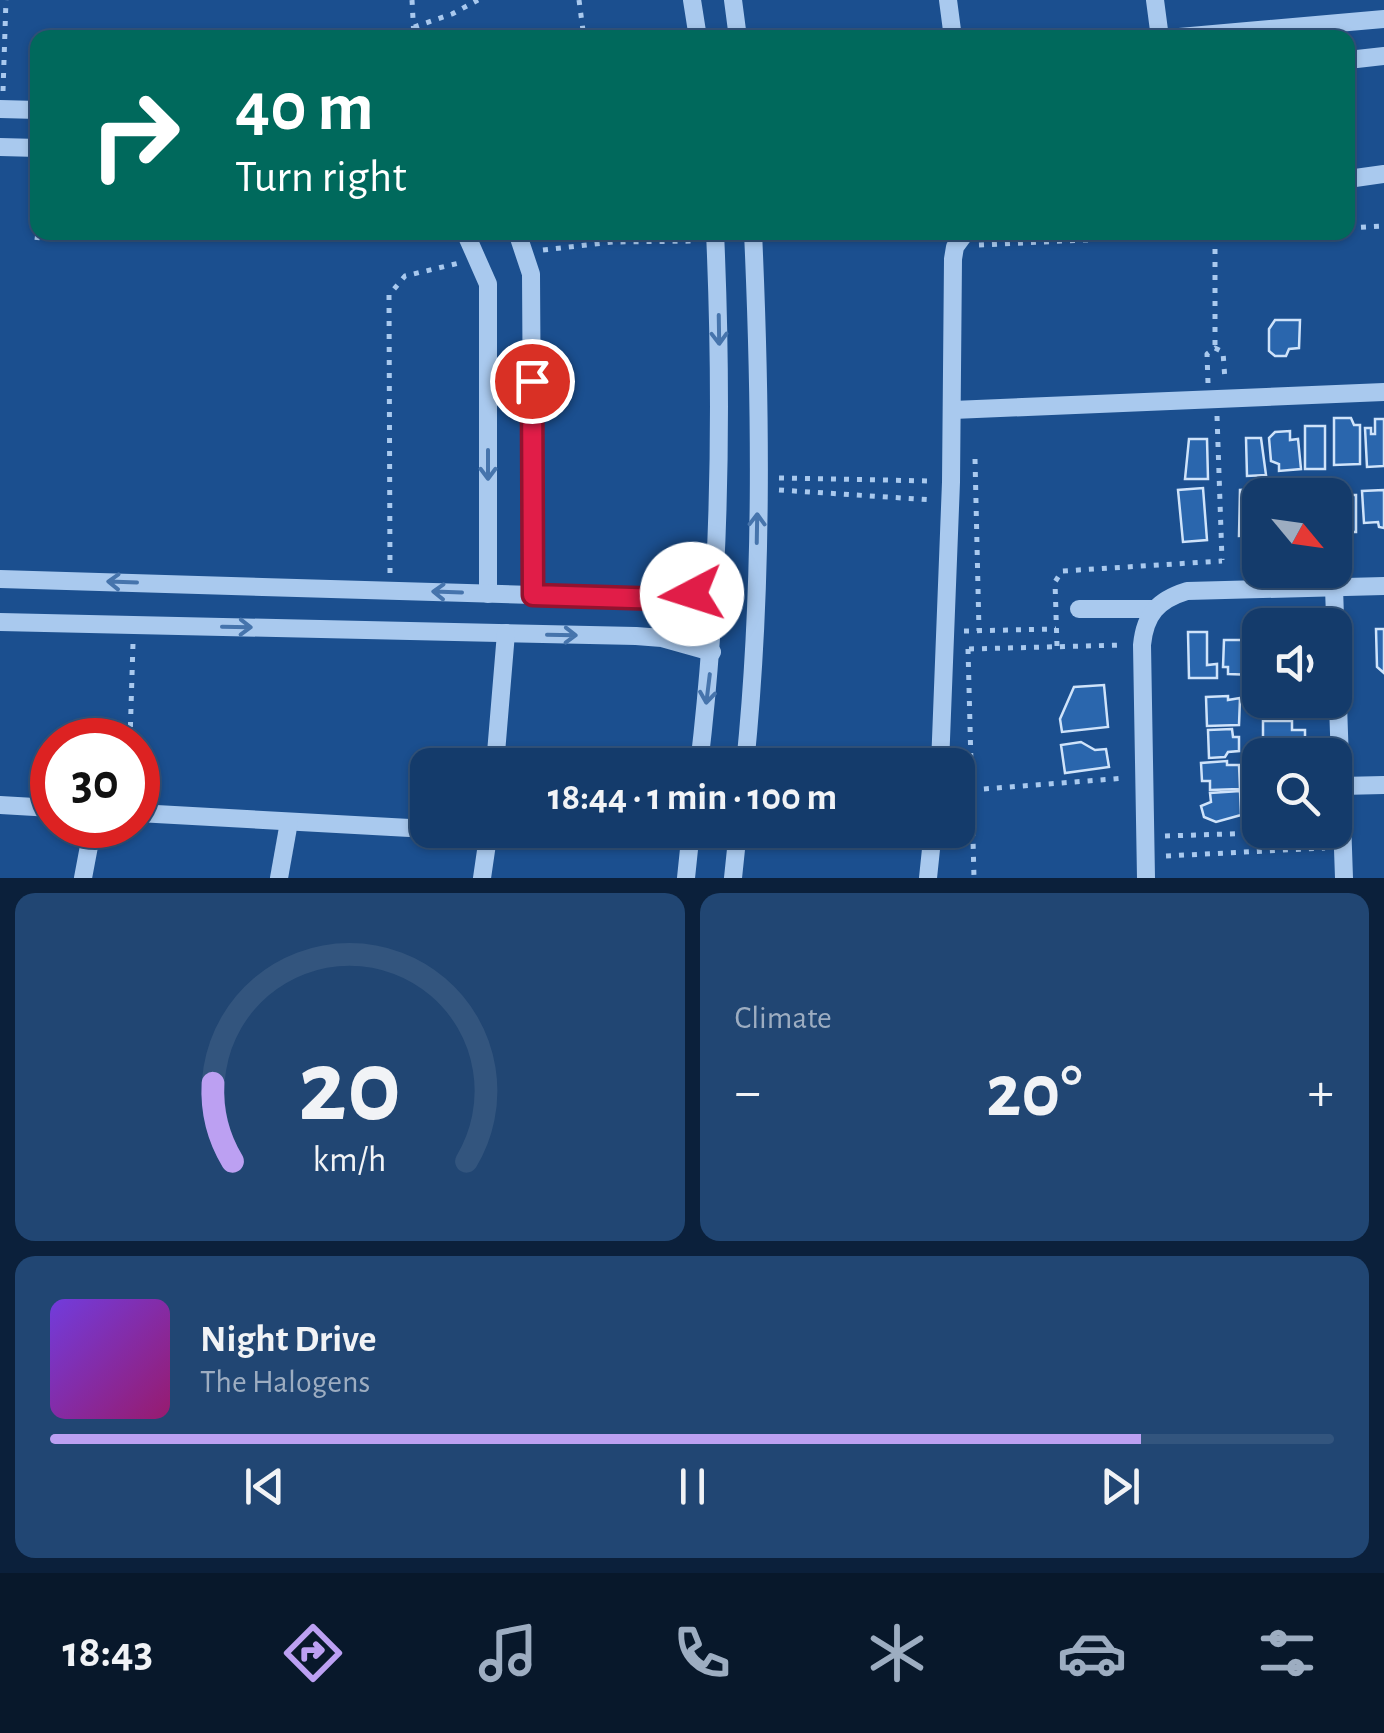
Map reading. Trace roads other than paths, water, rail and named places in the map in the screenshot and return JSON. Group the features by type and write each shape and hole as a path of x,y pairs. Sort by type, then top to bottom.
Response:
{"street":[{"path":"692,0 697,30"},
{"path":"733,0 738,30"},
{"path":"948,0 952,30"},
{"path":"1155,0 1159,30"},
{"path":"1259,30 1384,19"},
{"path":"1355,59 1384,56"},
{"path":"1,109 30,110"},
{"path":"0,147 30,148"},
{"path":"1355,178 1384,174"},
{"path":"469,240 488,284 488,594"},
{"path":"520,240 531,274 533,595"},
{"path":"701,748 717,584 720,438 715,240"},
{"path":"746,748 758,483 754,240"},
{"path":"941,748 961,240"},
{"path":"953,410 1384,392"},
{"path":"0,579 664,599 717,584"},
{"path":"1352,587 1384,586"},
{"path":"1146,878 1142,644 1144,626 1154,608 1168,597 1187,591 1334,588 1339,738"},
{"path":"1079,609 1154,608"},
{"path":"0,622 662,638 712,652"},
{"path":"496,748 506,633"},
{"path":"1352,786 1384,785"},
{"path":"0,806 30,807"},
{"path":"160,814 410,828"},
{"path":"279,878 290,822"},
{"path":"83,878 89,848"},
{"path":"482,878 486,848"},
{"path":"686,878 690,848"},
{"path":"733,878 736,848"},
{"path":"928,878 931,848"},
{"path":"1342,848 1344,878"}]}
